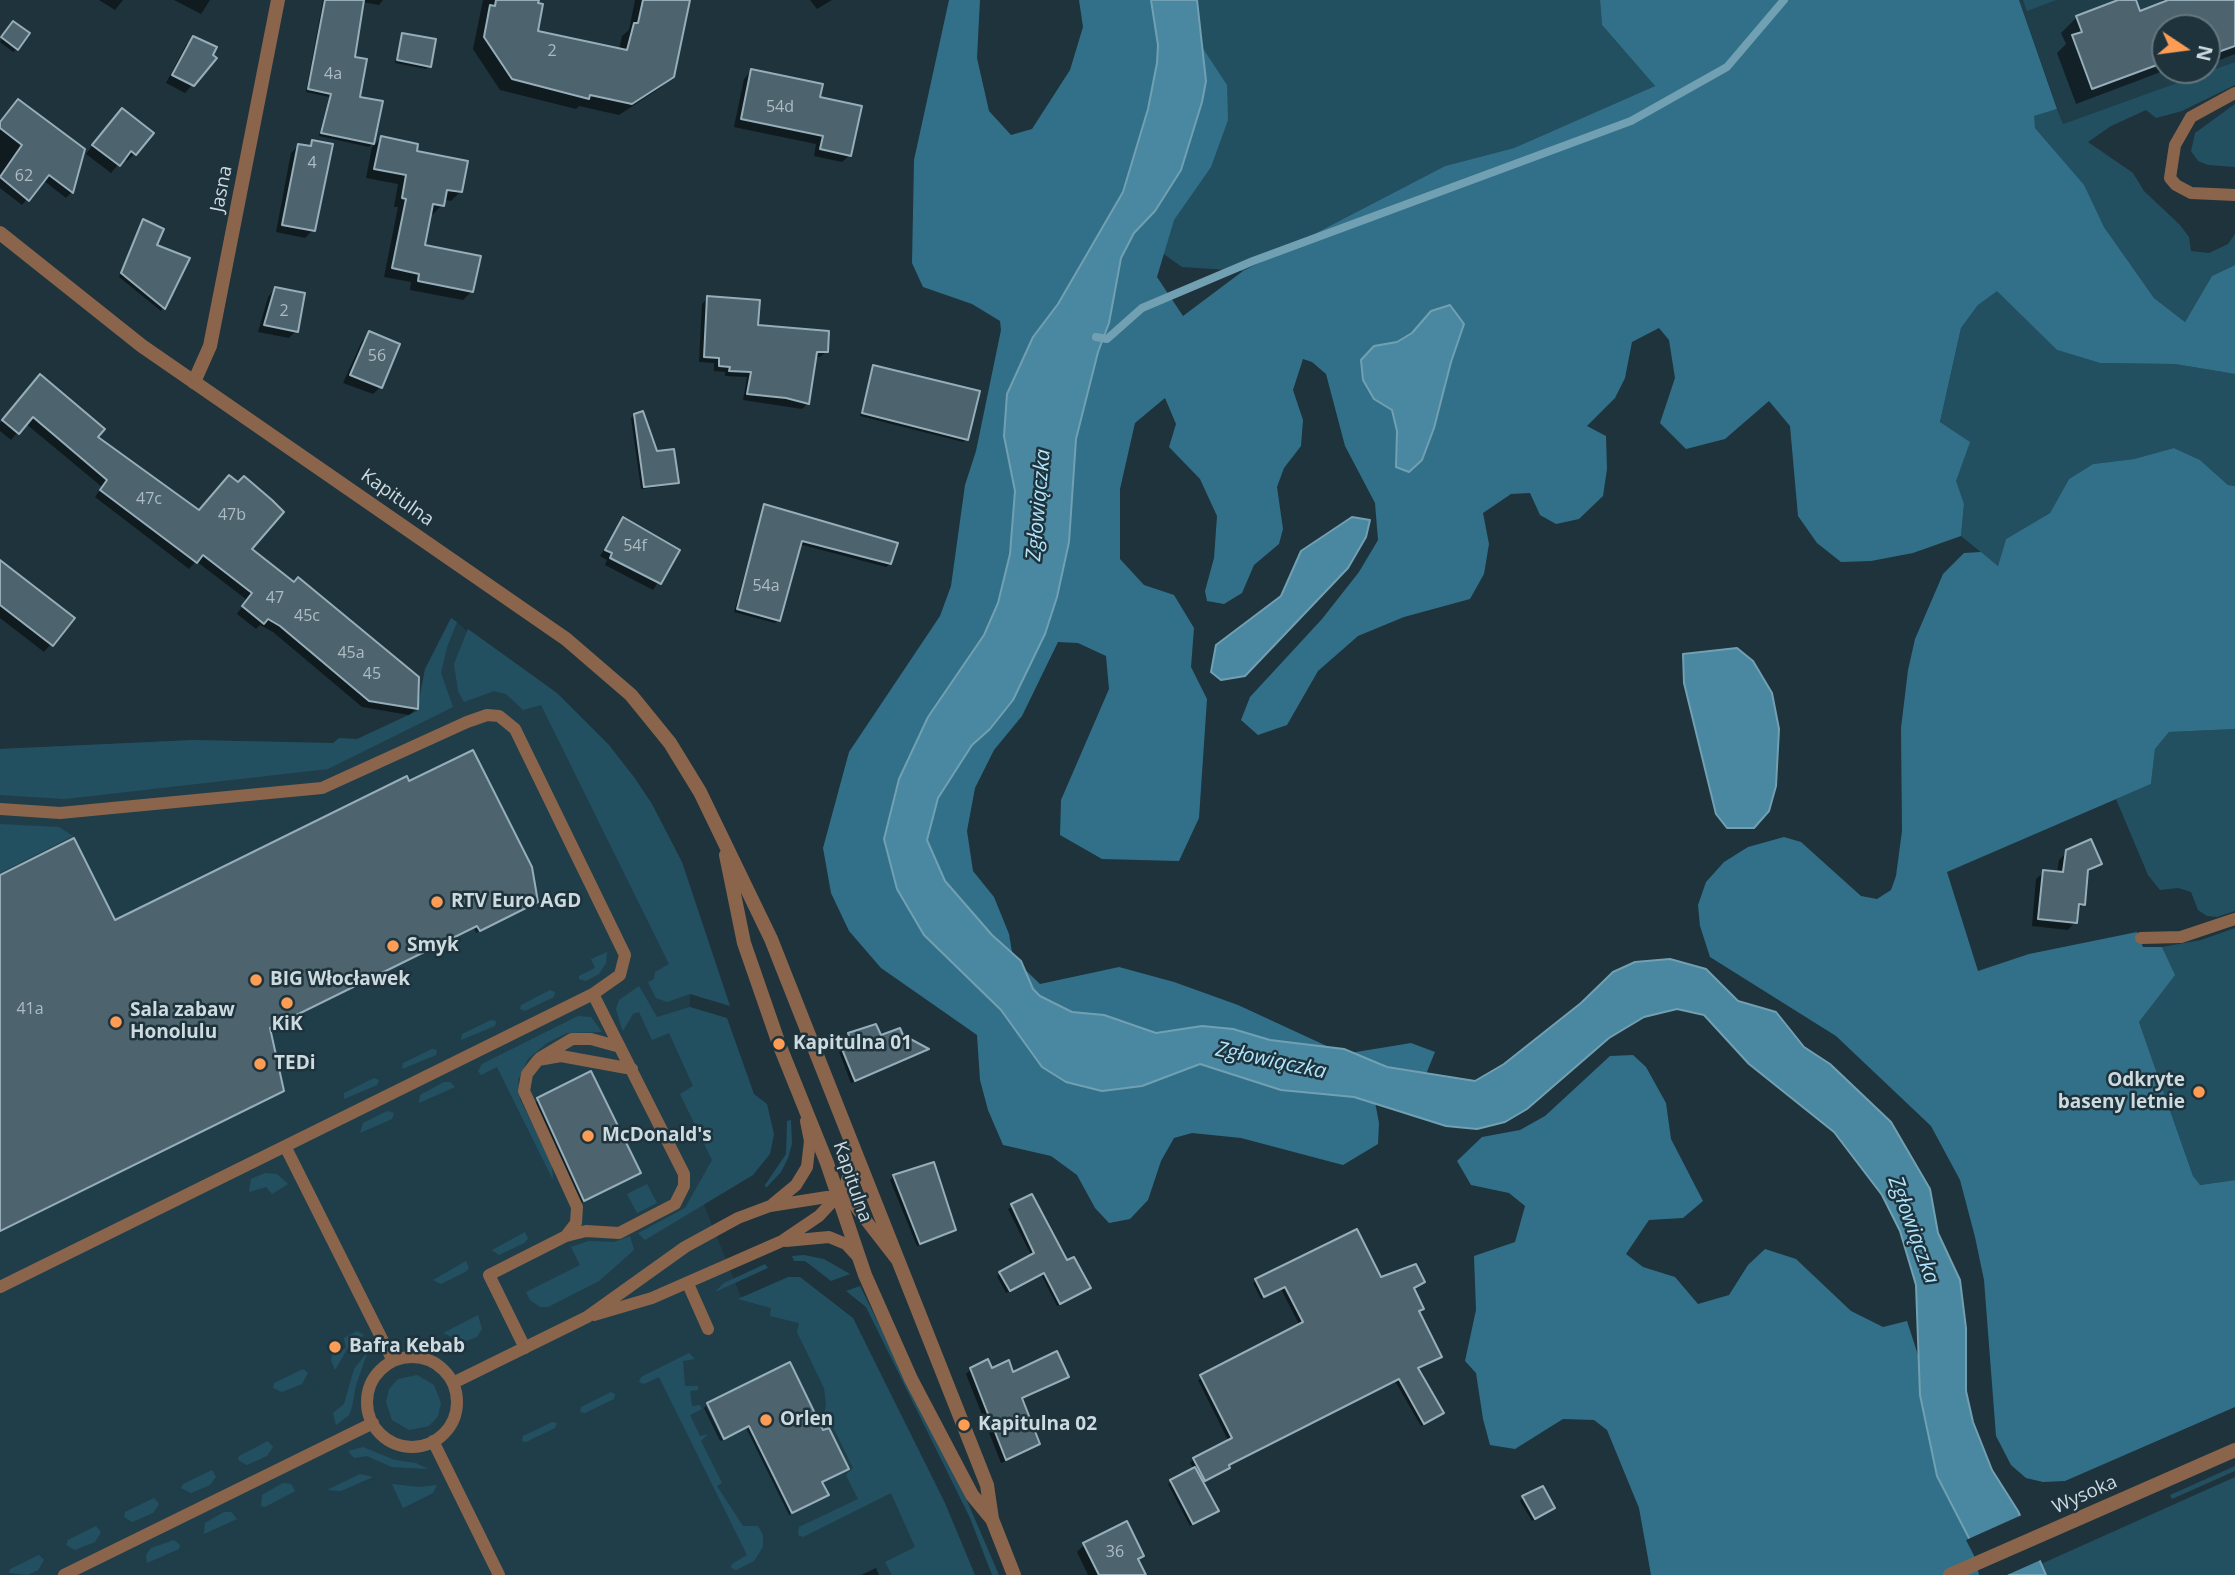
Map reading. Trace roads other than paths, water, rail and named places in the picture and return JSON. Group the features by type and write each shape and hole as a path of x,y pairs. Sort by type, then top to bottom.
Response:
{"street":[{"name":"Jasna","path":"194,382 210,346 278,0"},
{"name":"Kapitulna","path":"0,233 119,329 544,624 607,672 631,695 670,743 723,840 771,939 987,1485 992,1519 1014,1575"},
{"name":"Kapitulna","path":"723,840 744,943 803,1106 827,1163 858,1256 911,1379 972,1495 992,1519"},
{"name":"Wysoka","path":"1951,1575 2235,1450"}],"lane":[{"path":"2235,93 2191,117 2185,124 2175,145 2170,178 2176,186 2191,193 2235,195"},
{"path":"0,809 60,813 322,788 467,722 487,715 499,716 515,729 624,949 624,967 620,975 593,994 0,1287"},
{"path":"2141,938 2181,937 2235,919"},
{"path":"525,1348 489,1275 566,1236 586,1231 619,1233 675,1204 683,1191 684,1174 593,994"},
{"path":"566,1236 576,1223 577,1207 523,1091 527,1074 538,1060 554,1047 572,1039 591,1039 620,1047"},
{"path":"538,1060 569,1057 632,1069"},
{"path":"769,1206 796,1185 807,1167 810,1141 803,1106"},
{"path":"587,1317 652,1298 688,1284 782,1241 819,1216 837,1197 849,1178 852,1145"},
{"path":"285,1146 393,1361"},
{"path":"453,1383 587,1317 685,1247 738,1218 769,1206 837,1197 858,1207 877,1238 898,1262"},
{"path":"782,1241 829,1237 846,1244 858,1256"},
{"path":"688,1284 708,1329"},
{"path":"414,1357 434,1362 453,1383 457,1402 452,1421 433,1441 411,1447 399,1445 388,1440 373,1423 368,1409 372,1381 393,1361 414,1357"},
{"path":"64,1575 373,1423"},
{"path":"433,1441 499,1575"}],"water":[{"name":"Zgłowiączka","path":"1151,0 1197,0 1206,81 1202,102 1181,170 1155,211 1134,233 1121,258 1109,323 1098,352 1076,439 1069,542 1057,597 1045,634 1013,700 990,729 972,745 938,798 927,840 945,881 992,935 1021,961 1033,989 1040,996 1072,1012 1104,1015 1156,1033 1202,1026 1233,1029 1270,1040 1344,1049 1387,1067 1475,1081 1504,1064 1581,1003 1613,972 1635,962 1670,959 1706,969 1738,1001 1776,1012 1804,1047 1830,1064 1891,1122 1930,1189 1938,1233 1960,1280 1966,1328 1966,1391 1973,1422 1992,1470 2018,1511 2046,1575 1988,1575 1937,1476 1920,1395 1916,1285 1900,1231 1882,1195 1834,1132 1749,1064 1704,1015 1677,1009 1644,1017 1609,1038 1527,1109 1505,1122 1477,1129 1446,1126 1354,1097 1281,1090 1200,1064 1142,1086 1102,1091 1066,1082 1042,1067 1001,1010 924,935 897,889 884,839 899,779 928,717 984,635 998,603 1010,554 1015,491 1004,436 1007,394 1033,337 1058,304 1123,192 1148,109 1157,63 1158,45"},
{"path":"1450,305 1464,324 1434,428 1422,460 1409,472 1396,467 1397,431 1392,410 1374,399 1363,380 1361,360 1374,346 1397,342 1412,333 1431,311"},
{"path":"1352,517 1370,520 1366,537 1348,568 1245,676 1221,680 1211,672 1216,645 1281,596 1301,551"},
{"path":"1737,648 1753,661 1772,693 1779,729 1776,786 1769,811 1754,828 1727,828 1716,814 1684,683 1683,654"}],"waterway":[{"path":"1096,337 1107,339 1142,308 1253,261 1631,121 1727,67 1784,0"}],"place":[{"name":"RTV Euro AGD","path":"437,902"},
{"name":"Smyk","path":"393,946"},
{"name":"BIG Włocławek","path":"256,980"},
{"name":"KiK","path":"287,1003"},
{"name":"Sala zabaw Honolulu","path":"116,1022"},
{"name":"Kapitulna 01","path":"779,1044"},
{"name":"TEDi","path":"260,1064"},
{"name":"Odkryte baseny letnie","path":"2199,1092"},
{"name":"McDonald's","path":"588,1136"},
{"name":"Bafra Kebab","path":"335,1347"},
{"name":"Orlen","path":"766,1420"},
{"name":"Kapitulna 02","path":"964,1425"}]}
